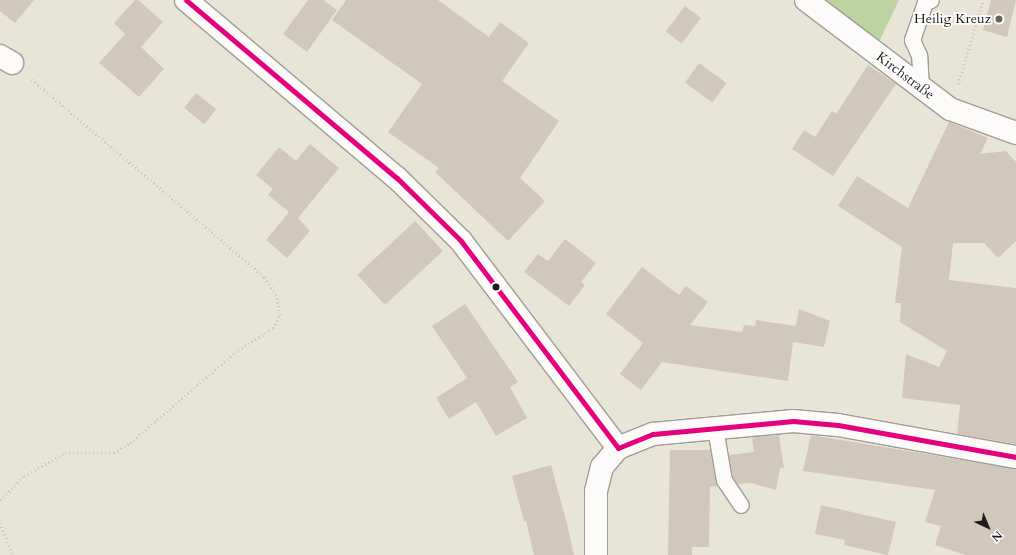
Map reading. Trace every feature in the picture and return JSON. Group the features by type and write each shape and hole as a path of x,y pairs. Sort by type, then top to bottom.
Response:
{"street":[{"path":"186,0 397,178 461,241 618,448"},
{"name":"Kirchstraße","path":"806,0 921,89 950,109 1016,133"},
{"path":"596,555 596,491 602,467 618,448 653,434 793,421 838,425 1016,457"}],"lane":[{"path":"921,89 919,55 912,40 925,2 931,0"},
{"path":"715,428 724,480 741,505"}],"path":[{"path":"950,109 983,0"},
{"path":"0,500 24,476 65,453 114,453 130,443 238,350 273,328 280,315 276,294 264,277 6,59"},
{"path":"0,524 13,555"}],"green space":[{"path":"824,0 899,0 877,46"}],"building":[{"path":"0,0 34,0 15,23 0,11"},
{"path":"135,0 138,0 163,22 141,47 164,69 139,97 99,63 125,34 114,23"},
{"path":"308,0 323,0 337,10 307,52 283,34"},
{"path":"346,0 438,0 489,37 500,22 529,43 502,81 559,121 520,178 545,201 508,241 435,172 439,168 388,132 422,84 332,20"},
{"name":"Heilig Kreuz","path":"991,0 1016,0 1007,37 983,30"},
{"path":"685,6 701,18 682,44 666,32"},
{"path":"699,63 727,83 712,102 685,82"},
{"path":"868,65 896,84 833,176 792,149 804,130 815,137 832,111 836,114"},
{"path":"196,93 216,109 204,124 184,108"},
{"path":"949,122 988,138 980,154 1006,151 1016,162 1016,241 998,258 984,243 953,243 949,280 1016,288 1016,444 957,434 960,405 902,398 906,354 939,367 947,351 900,322 901,303 895,303 902,247 838,206 857,176 908,208"},
{"path":"310,144 339,168 298,218 310,231 287,258 266,240 289,212 268,195 273,189 256,175 279,147 296,161"},
{"path":"415,221 443,251 385,305 357,275"},
{"path":"565,239 596,263 581,282 585,285 569,306 524,272 538,254 548,261"},
{"path":"642,267 679,295 686,286 708,302 690,325 742,332 744,325 755,326 756,320 796,326 799,309 830,321 824,347 793,342 788,381 662,362 641,390 620,374 643,343 606,314"},
{"path":"465,304 518,382 510,387 527,418 496,436 476,402 449,419 436,398 467,378 432,326"},
{"path":"779,435 784,468 780,468 776,490 751,483 738,484 733,477 729,455 754,452 752,437"},
{"path":"811,435 1016,469 1016,555 966,555 935,545 941,526 925,522 935,490 803,471"},
{"path":"670,450 710,450 717,486 710,487 709,547 692,547 692,555 668,555"},
{"path":"551,465 574,555 534,555 526,521 524,521 512,476"},
{"path":"821,505 896,522 888,555 844,545 845,540 815,534"}],"transit line":[{"path":"186,0 397,178 461,241 618,448"},
{"path":"618,448 653,434 793,421 838,425 1016,457"}],"place":[{"name":"Heilig Kreuz","path":"999,19"}]}
